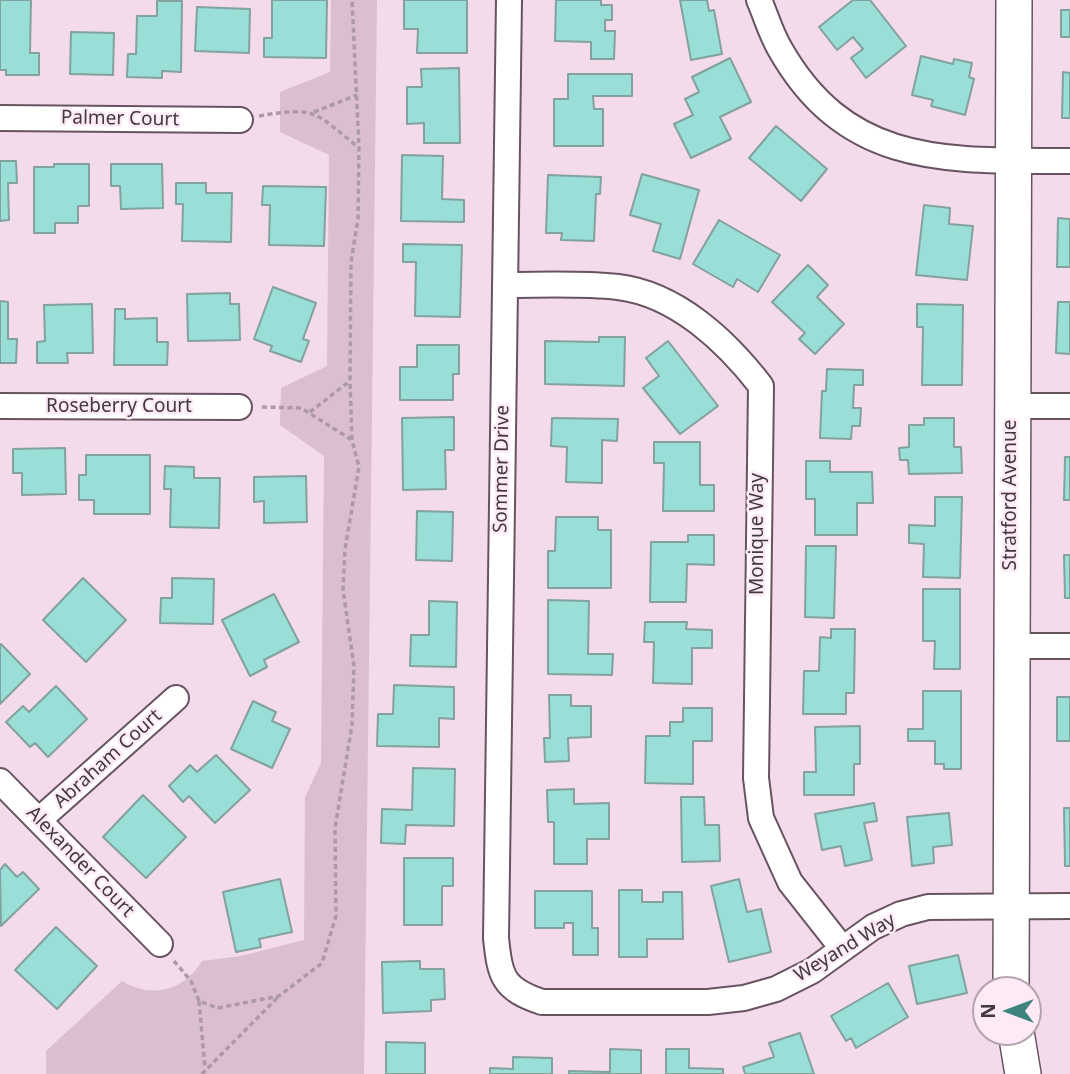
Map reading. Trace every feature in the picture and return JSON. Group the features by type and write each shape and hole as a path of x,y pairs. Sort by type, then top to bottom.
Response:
{"street":[{"name":"Sommer Drive","path":"496,938 509,0"},
{"path":"759,0 779,48 809,93 845,124 882,144 928,157 1070,161"},
{"name":"Stratford Avenue","path":"1011,976 1014,0"},
{"name":"Palmer Court","path":"0,118 240,120"},
{"name":"Monique Way","path":"505,285 621,287 657,298 697,321 740,359 761,386 756,778 761,818 790,882 842,948"},
{"name":"Roseberry Court","path":"0,406 239,407"},
{"path":"1012,406 1070,406"},
{"path":"1010,646 1070,646"},
{"name":"Abraham Court","path":"40,820 176,698"},
{"name":"Alexander Court","path":"0,781 160,944"},
{"name":"Weyand Way","path":"496,938 500,973 516,993 542,1002 708,1002 744,998 776,989 812,971 842,948 901,914 928,907 1070,906"},
{"path":"1018,1046 1023,1074"}],"path":[{"path":"202,1074 279,996 323,963 336,916 335,828 352,725 354,666 344,590 345,549 359,467 352,440 350,381 351,262 358,219 359,148 352,0"},
{"path":"240,120 293,110 314,112 357,95"},
{"path":"314,112 359,148"},
{"path":"310,412 350,381"},
{"path":"239,407 301,408 352,440"},
{"path":"160,944 191,981 199,1001 205,1068"},
{"path":"199,1001 218,1009 279,996"}],"shaded area":[{"path":"331,0 377,0 364,1074 46,1074 46,1051 122,981 145,990 167,989 186,979 202,961 241,956 304,940 305,797 321,763 324,456 280,425 281,388 327,366 329,155 280,132 280,92 330,72"}],"building":[{"path":"0,0 31,0 30,53 39,53 39,75 6,75 6,70 0,70"},
{"path":"272,0 327,0 326,58 264,57 264,38 272,38"},
{"path":"404,0 467,0 467,53 417,53 418,29 404,29"},
{"path":"556,0 601,0 601,5 612,5 612,20 605,20 605,31 615,31 614,59 591,59 591,42 555,41"},
{"path":"680,0 707,0 709,11 714,10 722,54 691,60"},
{"path":"853,0 870,0 906,46 866,78 851,58 863,49 853,37 837,50 819,27"},
{"path":"157,1 182,1 181,72 162,71 162,78 127,77 128,54 136,54 137,16 157,16"},
{"path":"197,7 250,9 249,53 195,51"},
{"path":"1061,10 1070,10 1070,37 1061,37"},
{"path":"71,32 114,33 113,75 70,74"},
{"path":"921,56 953,64 954,59 972,63 969,77 974,79 965,115 931,106 933,100 912,95"},
{"path":"730,58 751,102 720,117 731,139 691,158 674,124 693,115 685,99 699,92 692,77"},
{"path":"459,68 460,143 424,143 424,123 407,124 407,87 422,87 421,69"},
{"path":"1063,72 1070,73 1070,118 1062,118"},
{"path":"568,74 632,74 632,96 593,96 594,109 603,109 603,146 554,146 554,99 568,99"},
{"path":"776,126 827,169 801,201 749,158"},
{"path":"402,155 443,156 442,199 464,200 464,222 401,221"},
{"path":"0,161 16,161 17,183 8,183 9,220 0,221"},
{"path":"54,164 89,164 89,206 78,206 78,223 55,223 55,233 34,233 34,167 54,167"},
{"path":"111,164 162,164 163,208 121,209 120,186 111,186"},
{"path":"642,174 699,190 680,259 653,251 661,224 630,215"},
{"path":"548,175 601,177 600,194 596,194 594,241 561,240 562,233 546,233"},
{"path":"176,183 206,183 206,193 232,193 231,242 182,241 183,204 176,204"},
{"path":"263,186 326,187 324,246 269,245 270,205 262,205"},
{"path":"924,205 950,208 949,224 973,226 967,280 916,275"},
{"path":"1058,218 1070,219 1070,267 1057,267"},
{"path":"719,220 780,255 758,292 737,279 733,287 693,264"},
{"path":"403,244 462,245 460,317 415,316 416,262 403,262"},
{"path":"808,265 828,285 817,297 844,324 815,354 799,339 805,333 772,302"},
{"path":"273,287 316,303 303,339 309,341 301,362 270,351 272,346 254,339"},
{"path":"230,293 230,304 239,304 240,340 188,341 187,294"},
{"path":"0,301 8,302 8,339 17,339 16,363 0,363"},
{"path":"1058,302 1070,302 1070,354 1056,353"},
{"path":"92,304 93,353 67,353 68,363 37,363 37,342 45,341 44,305"},
{"path":"917,304 963,305 962,385 922,385 923,327 917,327"},
{"path":"115,309 125,309 125,319 157,318 157,342 168,342 167,365 114,365"},
{"path":"599,337 625,337 624,386 545,384 545,341 599,342"},
{"path":"668,341 718,406 680,434 643,388 659,376 646,358"},
{"path":"417,345 459,345 459,374 453,374 453,400 400,400 400,367 417,367"},
{"path":"827,369 863,370 863,385 854,385 853,408 861,408 860,426 852,426 851,439 820,438 822,391 826,391"},
{"path":"454,417 454,450 445,450 446,489 403,490 402,418"},
{"path":"552,418 618,419 617,441 602,440 602,483 566,482 567,447 551,446"},
{"path":"924,418 954,418 954,447 961,447 962,473 909,474 908,460 900,460 899,448 909,447 909,425 924,425"},
{"path":"654,442 700,442 700,485 714,485 714,511 663,511 664,463 654,463"},
{"path":"65,448 66,494 22,495 22,473 13,473 13,449"},
{"path":"86,455 150,455 150,514 94,514 94,500 79,500 79,475 86,475"},
{"path":"1065,457 1070,457 1070,500 1064,500"},
{"path":"806,461 830,461 830,472 872,472 873,503 857,503 857,535 815,535 815,499 806,499"},
{"path":"165,466 194,467 194,478 220,478 219,528 170,527 171,489 164,489"},
{"path":"306,476 307,522 264,523 264,501 254,502 254,477"},
{"path":"935,497 962,497 960,578 923,577 924,544 909,543 909,525 935,526"},
{"path":"417,511 453,512 452,561 416,560"},
{"path":"556,517 598,517 598,530 611,530 611,588 548,588 548,551 555,551"},
{"path":"688,535 714,535 714,565 687,564 686,602 650,602 651,542 688,542"},
{"path":"806,546 836,546 834,618 805,617"},
{"path":"1064,555 1070,555 1070,598 1065,598"},
{"path":"83,578 126,620 86,662 43,620"},
{"path":"172,578 214,579 213,624 160,623 161,598 172,598"},
{"path":"923,589 960,589 960,669 934,669 935,641 923,641"},
{"path":"274,594 299,642 264,660 267,667 250,676 222,620"},
{"path":"548,600 589,601 588,654 613,654 612,675 548,674"},
{"path":"429,601 457,602 456,667 410,666 411,635 429,635"},
{"path":"645,622 687,622 686,629 712,630 712,648 692,648 692,684 653,683 654,642 644,642"},
{"path":"831,629 855,629 854,693 846,693 846,714 803,714 804,671 819,671 820,637 831,638"},
{"path":"0,645 30,674 0,704"},
{"path":"394,685 454,687 454,719 439,718 439,747 377,746 378,714 393,714"},
{"path":"56,686 87,719 48,757 35,743 30,747 6,722 23,706 29,712"},
{"path":"923,691 961,691 961,769 944,769 944,764 935,764 935,741 908,741 908,729 923,729"},
{"path":"549,695 571,695 571,706 591,706 591,737 568,738 569,761 545,762 544,738 550,738"},
{"path":"1057,697 1070,697 1070,741 1057,741"},
{"path":"253,701 276,712 272,721 290,729 272,768 231,749"},
{"path":"683,708 712,708 712,741 693,741 693,784 645,783 646,736 670,736 670,722 683,722"},
{"path":"860,726 860,764 854,764 854,795 804,795 804,772 816,772 815,727"},
{"path":"216,755 250,790 215,823 189,796 183,802 169,786 190,765 197,772"},
{"path":"413,768 455,769 454,826 406,825 405,844 381,843 382,809 412,810"},
{"path":"574,789 574,804 609,803 609,839 587,839 587,864 554,864 554,822 548,822 547,790"},
{"path":"143,795 186,837 146,878 103,837"},
{"path":"681,797 704,797 705,825 719,825 720,861 682,862"},
{"path":"874,803 877,821 864,823 872,860 845,866 841,846 822,850 815,814"},
{"path":"1064,808 1070,808 1070,866 1065,866"},
{"path":"949,813 952,845 933,847 934,863 912,866 907,817"},
{"path":"404,858 453,858 453,886 442,886 442,925 404,925"},
{"path":"5,864 17,877 23,872 39,889 1,926 0,870"},
{"path":"280,879 292,932 259,939 261,947 236,952 223,892"},
{"path":"739,879 747,912 761,909 771,952 729,962 711,886"},
{"path":"619,890 642,890 642,902 663,902 663,892 682,892 683,939 647,939 647,957 619,957"},
{"path":"535,891 592,891 592,928 598,928 598,955 573,955 573,923 564,923 564,928 535,928"},
{"path":"56,927 97,966 57,1009 15,970"},
{"path":"958,955 967,993 917,1004 909,966"},
{"path":"420,961 420,969 444,969 445,999 431,1000 431,1011 383,1013 382,962"},
{"path":"888,983 908,1017 856,1048 851,1038 846,1041 831,1016"},
{"path":"800,1033 814,1074 745,1074 743,1067 774,1057 769,1043"},
{"path":"386,1042 425,1043 425,1074 386,1074"},
{"path":"610,1049 641,1050 641,1074 569,1074 569,1071 610,1072"},
{"path":"666,1049 689,1049 689,1068 723,1069 723,1074 666,1074"},
{"path":"513,1057 552,1058 552,1074 490,1074 490,1068 513,1069"}]}
